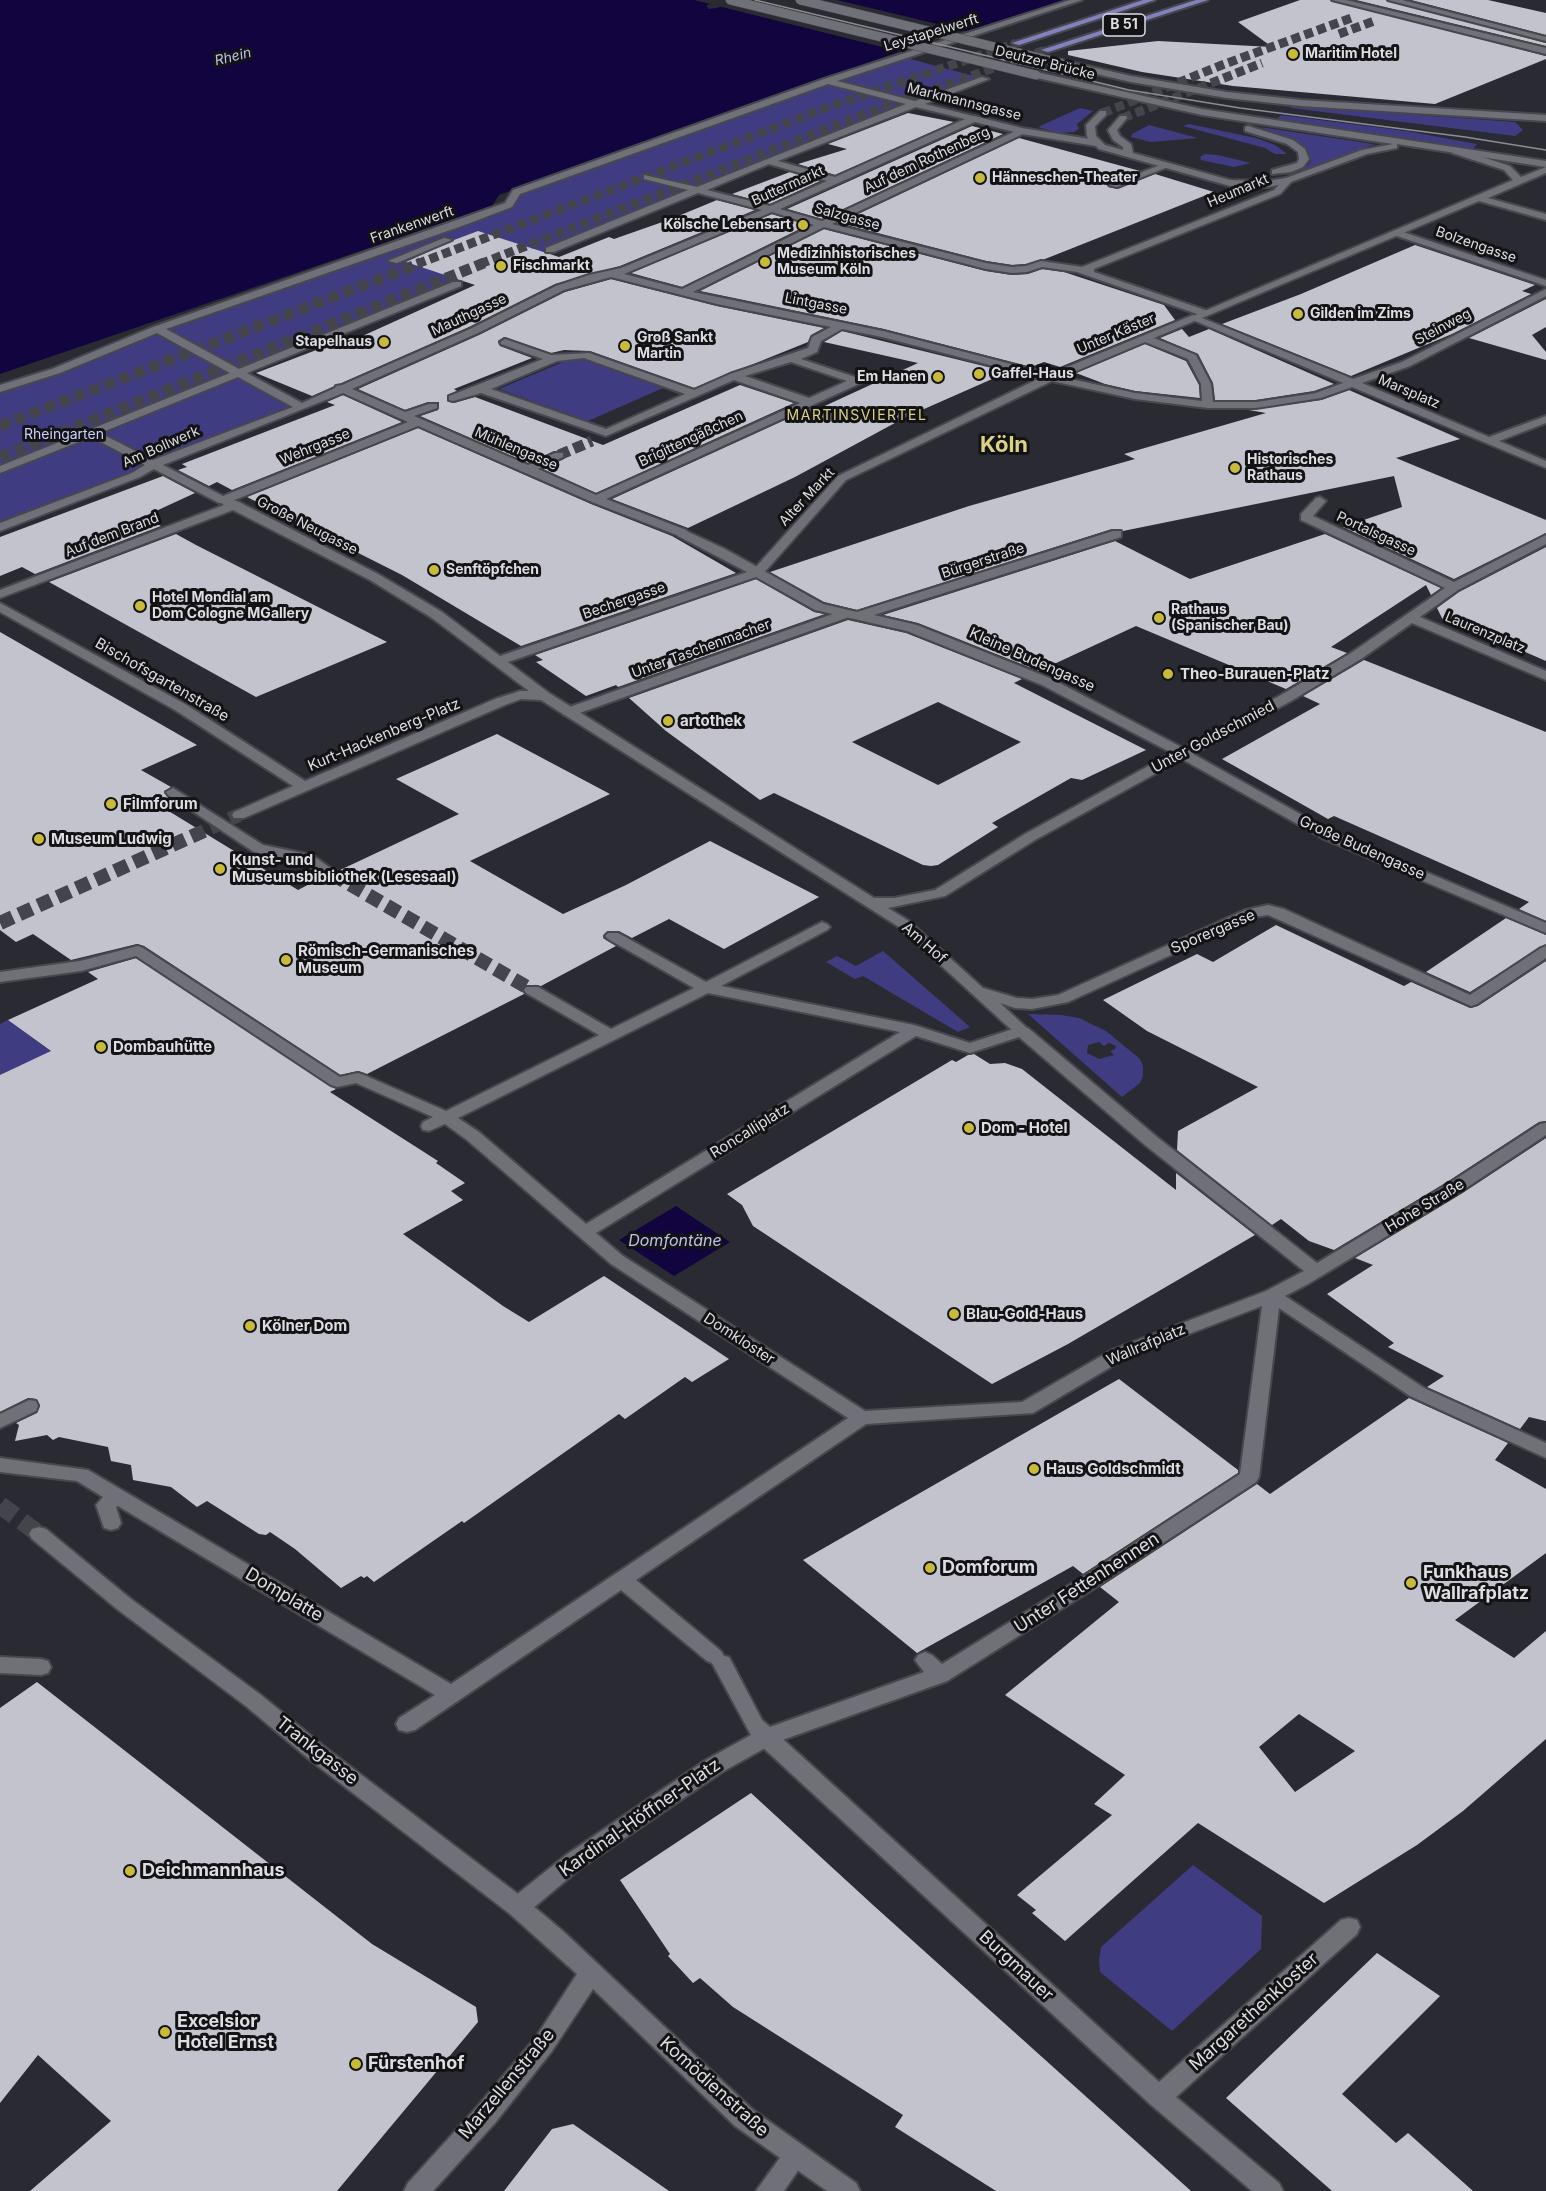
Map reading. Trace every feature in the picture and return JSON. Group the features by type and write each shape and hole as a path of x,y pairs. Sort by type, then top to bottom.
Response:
{"main road":[{"name":"B 51","path":"1016,43 1152,0"},
{"name":"B 51","path":"1045,50 1204,0"}],"street":[{"name":"Deutzer Brücke","path":"730,0 1069,83 1202,112 1356,136"},
{"name":"Deutzer Brücke","path":"800,0 1131,79 1227,95 1376,108 1546,116"},
{"name":"Leystapelwerft","path":"826,81 1078,0"},
{"path":"1334,0 1546,51"},
{"path":"1334,0 1359,16 1384,12 1483,23"},
{"path":"1377,0 1382,4 1384,12"},
{"path":"1392,0 1546,39"},
{"path":"1374,21 1384,12"},
{"path":"550,250 913,104 985,79"},
{"name":"Markmannsgasse","path":"826,81 1022,131 1096,143 1102,147 1202,173 1230,183 1268,184 1288,180"},
{"name":"Frankenwerft","path":"0,389 56,371 157,329 459,225 509,205 516,192 826,81"},
{"path":"1069,83 1087,93 1110,101 1275,136 1290,142 1302,151 1304,159 1300,165 1274,172 1202,173"},
{"path":"1096,143 1092,137 1090,125 1103,113"},
{"path":"1123,118 1112,130 1116,138 1128,146 1128,154"},
{"name":"Buttermarkt","path":"612,274 769,210 974,119"},
{"name":"Auf dem Rothenberg","path":"682,292 895,189 1022,131"},
{"name":"Heumarkt","path":"1356,136 1546,164"},
{"name":"Heumarkt","path":"1086,271 1277,192 1288,180 1365,152 1407,144"},
{"name":"Heumarkt","path":"1455,151 1507,168 1518,180"},
{"path":"769,161 834,180"},
{"path":"1114,185 1168,165"},
{"path":"1193,318 1546,170"},
{"name":"Salzgasse","path":"647,177 986,266 1012,270 1027,269 1041,264 1086,271"},
{"path":"1478,198 1546,218"},
{"path":"393,261 473,229"},
{"name":"Bolzengasse","path":"1397,233 1546,283"},
{"path":"1086,271 1204,313"},
{"name":"Lintgasse","path":"612,274 682,292 932,346 1050,378"},
{"name":"Mauthgasse","path":"340,388 474,331 560,288 593,277 612,274"},
{"path":"0,470 457,284"},
{"name":"Steinweg","path":"1352,384 1406,364 1546,292"},
{"name":"Marsplatz","path":"1193,318 1227,330 1546,465"},
{"name":"Unter Käster","path":"1050,378 1193,318"},
{"path":"592,441 734,376 813,350 816,339 842,325"},
{"path":"157,329 302,407"},
{"path":"1145,338 1192,357 1206,384 1208,405"},
{"path":"506,342 550,358"},
{"path":"453,398 481,389 550,358 585,355 693,393"},
{"name":"Brigittengäßchen","path":"596,500 857,381 791,359"},
{"path":"734,376 804,404"},
{"path":"1050,378 1135,396 1208,405 1256,405 1317,396 1352,384"},
{"name":"Alter Markt","path":"758,572 842,478 1050,378"},
{"name":"Am Bollwerk","path":"0,527 136,475 154,464 302,407 340,388"},
{"name":"Mühlengasse","path":"340,388 596,500 682,533 758,572"},
{"path":"481,389 606,433"},
{"path":"404,416 433,406"},
{"path":"1488,441 1546,419"},
{"name":"Wehrgasse","path":"229,503 417,422"},
{"name":"Große Neugasse","path":"91,433 411,599 452,624 500,661"},
{"path":"527,470 560,455"},
{"name":"Portalsgasse","path":"1320,501 1305,517 1454,586"},
{"name":"Auf dem Brand","path":"0,594 229,503"},
{"name":"Bürgerstraße","path":"858,616 1117,534"},
{"name":"Unter Goldschmied","path":"868,903 894,903 939,893 1030,837 1184,755 1356,656 1454,586 1546,539"},
{"path":"758,572 819,606 858,616"},
{"name":"Bechergasse","path":"500,661 758,572"},
{"name":"Bischofsgartenstraße","path":"0,607 180,707 304,787"},
{"name":"Unter Taschenmacher","path":"568,712 844,614"},
{"name":"Kleine Budengasse","path":"858,616 885,621 940,637 1047,682 1184,755"},
{"name":"Laurenzplatz","path":"1412,618 1546,676"},
{"name":"Am Hof","path":"500,661 568,712 904,924 1022,1031 1308,1276"},
{"name":"Kurt-Hackenberg-Platz","path":"239,815 500,702 520,695 544,696"},
{"name":"Große Budengasse","path":"1184,755 1329,836 1546,928"},
{"path":"173,792 258,849 307,858 332,873"},
{"name":"Sporergasse","path":"969,983 995,998 1015,1003 1032,1004 1062,999 1250,913 1268,910 1279,912 1471,1000 1546,951"},
{"path":"429,1126 706,988 822,927"},
{"path":"613,936 706,988 914,1030 970,1048 1022,1031"},
{"path":"0,977 81,966 138,951 337,1082 358,1078 446,1118 473,1136 585,1232"},
{"path":"532,990 610,1035"},
{"name":"Roncalliplatz","path":"585,1232 914,1030"},
{"name":"Hohe Straße","path":"1308,1276 1454,1188 1546,1128"},
{"name":"Domkloster","path":"585,1232 617,1260 862,1419"},
{"name":"Wallrafplatz","path":"862,1419 1026,1408 1119,1354 1272,1295 1308,1276"},
{"path":"1272,1295 1417,1392 1546,1451"},
{"name":"Unter Fettenhennen","path":"933,1667 1083,1586 1249,1477 1272,1295"},
{"path":"0,1422 29,1406"},
{"path":"406,1724 862,1419"},
{"name":"Domplatte","path":"0,1465 81,1475 451,1694"},
{"path":"111,1523 106,1505 117,1497"},
{"name":"Trankgasse","path":"39,1534 124,1604 254,1701 318,1755 518,1907 590,1972"},
{"path":"622,1579 718,1660 754,1725 766,1737"},
{"path":"0,1665 41,1667"},
{"name":"Kardinal-Höffner-Platz","path":"518,1907 574,1862 695,1778 766,1737 933,1667"},
{"name":"Burgmauer","path":"766,1737 1159,2097 1270,2191"},
{"name":"Margarethenkloster","path":"1159,2097 1349,1927"},
{"name":"Komödienstraße","path":"590,1972 744,2118 847,2191"},
{"name":"Marzellenstraße","path":"417,2191 486,2115 544,2044 590,1972"},
{"path":"769,2191 796,2157"}],"green space":[{"name":"Rheingarten","path":"899,56 985,79 550,250 457,284 238,373 302,407 0,527 0,389 56,371 157,329 509,205 516,192"},
{"path":"1292,106 1515,122 1523,130 1515,136 1291,108"},
{"path":"1080,108 1093,111 1077,124 1079,129 1074,132 1058,133 1038,127"},
{"path":"1281,115 1406,131 1477,144 1472,150 1275,121"},
{"path":"1189,124 1256,138 1275,145 1287,154 1275,154 1265,148 1183,126"},
{"path":"1149,125 1198,138 1151,142 1131,137 1132,134"},
{"path":"1260,127 1375,144 1295,174 1289,172 1308,165 1311,161 1308,151 1294,141"},
{"path":"1205,154 1251,163 1234,167 1201,160 1200,157"},
{"path":"575,357 663,388 588,421 499,389"},
{"path":"883,951 970,1027 958,1032 863,976 855,979 826,962 837,956 856,966"},
{"path":"1028,1014 1079,1018 1106,1031 1140,1059 1143,1076 1140,1083 1122,1097","holes":["1099,1042 1104,1046 1109,1043 1116,1046 1110,1051 1114,1055 1099,1059 1087,1053 1088,1045"]},
{"path":"8,1020 53,1053 24,1069 20,1065 0,1077 0,1024"},
{"path":"1193,1865 1262,1916 1261,1949 1172,2031 1100,1972 1099,1960 1101,1947"}],"water":[{"name":"Rhein","path":"0,0 723,0 707,5 708,9 743,0 1066,0 978,31 898,52 499,195 492,206 0,374"},
{"name":"Domfontäne","path":"676,1206 730,1242 674,1276 619,1240"}],"pier":[{"path":"694,0 726,0 717,6"},
{"path":"734,0 837,0 979,34 906,53 717,6"}],"building":[{"name":"Maritim Hotel","path":"1300,0 1330,0 1546,56 1546,59 1435,104 1233,86 1142,72 1068,55 1068,51 1158,41 1272,47 1238,22"},
{"path":"1356,0 1386,0 1546,43 1546,46"},
{"path":"1411,0 1488,0 1546,13 1546,35"},
{"path":"908,113 954,122 835,175 798,164 847,149 828,144"},
{"path":"972,126 1003,134 822,219 787,209"},
{"path":"1019,138 1140,171 1108,183 1108,187 1118,189 1155,174 1214,192 1045,259 1026,264 1012,265 986,261 839,223"},
{"path":"790,172 820,181 770,204 732,194"},
{"path":"717,200 755,210 620,266 555,284 469,327 312,396 256,373 340,341 347,343 475,285 406,262 454,240 478,231 559,257 609,237 614,239 671,219"},
{"path":"772,214 808,225 682,287 631,273"},
{"path":"824,229 986,271 1012,275 1028,274 1042,269 1064,272 1164,305 1175,320 1060,367 1044,362 1031,367 884,329 700,291"},
{"path":"1415,245 1535,285 1522,291 1531,294 1452,334 1351,376 1222,324 1301,294"},
{"path":"611,279 717,306 824,328 811,335 808,342 694,388 590,351 564,350 551,353 504,337 498,341 500,346 532,358 454,389 457,391 447,395 447,401 454,403 475,397 603,445 740,385 794,403 596,493 543,469 564,459 565,451 554,451 528,463 420,416 438,410 439,402 428,402 405,410 358,389 479,335 565,292"},
{"path":"1546,299 1546,327 1532,335 1546,352 1546,360 1469,338"},
{"path":"1182,329 1189,337 1209,329 1334,384 1314,391 1256,400 1215,400 1213,383 1198,354 1160,338"},
{"path":"842,331 1008,372 906,417 795,477 688,528 612,499 811,408 816,410 918,363 824,342"},
{"path":"1145,344 1186,361 1199,385 1200,398 1135,391 1105,384 1076,373"},
{"path":"1349,390 1460,439 1396,458 1546,520 1546,533 1454,579 1343,527 1402,507 1394,476 1123,531 1112,529 857,610 824,602 770,572 969,506 1135,459 1124,454 1266,413 1249,410 1321,400"},
{"path":"343,395 402,422 232,490 217,482 209,486 178,470 187,467 182,464 335,405 327,402"},
{"path":"418,428 591,504 672,536 736,573 521,646 402,575 247,497"},
{"path":"163,476 195,493 143,517 161,526 35,574 22,567 0,576 0,537"},
{"name":"Hotel Mondial am Dom Cologne MGallery","path":"176,534 387,642 256,697 49,582"},
{"name":"Rathaus (Spanischer Bau)","path":"1325,534 1441,588 1431,595 1426,585 1331,647 1347,653 1286,689 1136,626 1039,671 918,623 883,615 1115,541 1190,579"},
{"path":"1546,547 1546,661 1451,620 1443,620 1437,608 1459,592"},
{"path":"756,579 814,612 825,614 618,687 616,685 586,696 536,662 543,660 535,655"},
{"path":"848,620 906,633 1022,679 1014,683 1146,750 1082,780 1071,778 992,823 998,827 938,865 931,866 923,865 774,793 760,800 666,731 629,698","holes":["938,702 1021,742 938,785 852,742"]},
{"path":"0,632 197,745 141,770 171,787 164,793 174,801 162,807 298,890 323,877 337,879 341,874 338,871 459,814 396,779 497,734 610,794 470,861 563,914 626,885 710,841 819,897 724,949 669,919 632,938 619,931 608,931 603,938 616,946 541,986 526,985 522,989 524,994 367,1074 358,1071 340,1075 144,946 137,944 71,960 33,934 16,942 0,930"},
{"path":"1364,660 1546,732 1546,921 1519,909 1529,902 1334,816 1328,819 1222,759 1320,704 1303,696"},
{"path":"1506,918 1546,935 1546,944 1470,992 1426,972"},
{"path":"1276,925 1404,986 1411,982 1470,1008 1478,1006 1546,961 1546,1121 1539,1122 1447,1182 1334,1250 1309,1241 1281,1219 1272,1225 1177,1150 1178,1131 1258,1087 1147,1031 1103,1000 1197,954 1213,962"},
{"name":"Kölner Dom","path":"136,958 336,1089 330,1092 438,1161 436,1163 465,1183 451,1191 463,1200 403,1234 503,1306 529,1322 604,1276 729,1359 692,1382 685,1377 625,1419 619,1414 464,1523 462,1521 374,1582 367,1576 364,1578 361,1576 341,1588 295,1549 270,1532 266,1535 259,1534 207,1501 197,1507 171,1487 133,1480 131,1465 111,1461 108,1447 59,1437 53,1440 47,1435 15,1441 19,1425 16,1423 37,1413 40,1405 36,1399 28,1398 0,1412 0,1075 51,1051 8,1020 98,979 88,972"},
{"path":"974,1054 990,1064 1005,1063 1022,1069 1176,1190 1176,1173 1255,1235 1068,1344 992,1384 753,1226 742,1205 727,1194 952,1060 956,1062"},
{"path":"1546,1138 1546,1421 1529,1417 1520,1429 1427,1387 1444,1376 1388,1347 1394,1343 1327,1294 1373,1265 1355,1258 1461,1194"},
{"path":"1119,1379 1238,1470 1238,1473 1083,1574 1073,1566 917,1653 803,1560"},
{"path":"1409,1398 1508,1443 1495,1460 1546,1489 1546,1553 1455,1620 1514,1658 1546,1631 1546,1739 1463,1811 1417,1845 1324,1903 1198,1823 1065,1941 1032,1913 1036,1910 1017,1895 1112,1815 1094,1804 1125,1775 1005,1695 1119,1602 1100,1587 1257,1484 1270,1494","holes":["1299,1714 1355,1751 1295,1792 1259,1747"]},
{"path":"37,1682 372,1944 476,2007 478,2022 337,2191 30,2191 111,2121 38,2055 0,2103 0,1708"},
{"path":"751,1793 1191,2191 996,2191 895,2127 903,2115 733,2007 700,1978 693,1983 668,1956 670,1954 620,1880"},
{"path":"1377,1953 1440,1996 1342,2094 1396,2143 1408,2133 1473,2191 1332,2191 1226,2098"},
{"path":"573,2124 669,2191 504,2191 552,2129"}],"tunnel":[{"path":"1103,113 1222,65 1354,17"},
{"path":"1339,34 1374,21"},
{"path":"417,264 837,104 1016,43"},
{"path":"480,264 869,112 1045,50"},
{"path":"1123,118 1262,63"},
{"path":"0,426 421,263"},
{"path":"0,457 484,263"},
{"path":"559,455 592,441"},
{"path":"0,923 239,815"},
{"path":"332,874 532,990"},
{"path":"0,1505 39,1534"}],"tram line":[{"path":"755,0 1129,90 1240,108 1465,137 1546,150"}],"place":[{"name":"Maritim Hotel","path":"1293,54"},
{"name":"Hänneschen-Theater","path":"980,178"},
{"name":"Kölsche Lebensart","path":"803,225"},
{"name":"Medizinhistorisches Museum Köln","path":"765,262"},
{"name":"Fischmarkt","path":"501,266"},
{"name":"Gilden im Zims","path":"1298,314"},
{"name":"Stapelhaus","path":"384,342"},
{"name":"Groß Sankt Martin","path":"625,346"},
{"name":"Gaffel-Haus","path":"979,374"},
{"name":"Em Hanen","path":"938,377"},
{"name":"Historisches Rathaus","path":"1235,468"},
{"name":"Senftöpfchen","path":"434,570"},
{"name":"Hotel Mondial am Dom Cologne MGallery","path":"140,606"},
{"name":"Rathaus (Spanischer Bau)","path":"1159,618"},
{"name":"Theo-Burauen-Platz","path":"1168,674"},
{"name":"artothek","path":"668,721"},
{"name":"Filmforum","path":"111,804"},
{"name":"Museum Ludwig","path":"39,839"},
{"name":"Kunst- und Museumsbibliothek (Lesesaal)","path":"220,869"},
{"name":"Römisch-Germanisches Museum","path":"286,960"},
{"name":"Dombauhütte","path":"101,1047"},
{"name":"Dom - Hotel","path":"969,1128"},
{"name":"Blau-Gold-Haus","path":"954,1314"},
{"name":"Kölner Dom","path":"250,1326"},
{"name":"Haus Goldschmidt","path":"1034,1469"},
{"name":"Domforum","path":"930,1568"},
{"name":"Funkhaus Wallrafplatz","path":"1411,1583"},
{"name":"Deichmannhaus","path":"130,1871"},
{"name":"Excelsior Hotel Ernst","path":"165,2032"},
{"name":"Fürstenhof","path":"356,2064"}],"district":[{"name":"MARTINSVIERTEL","path":"857,416"},
{"name":"Köln","path":"1004,445"}]}
